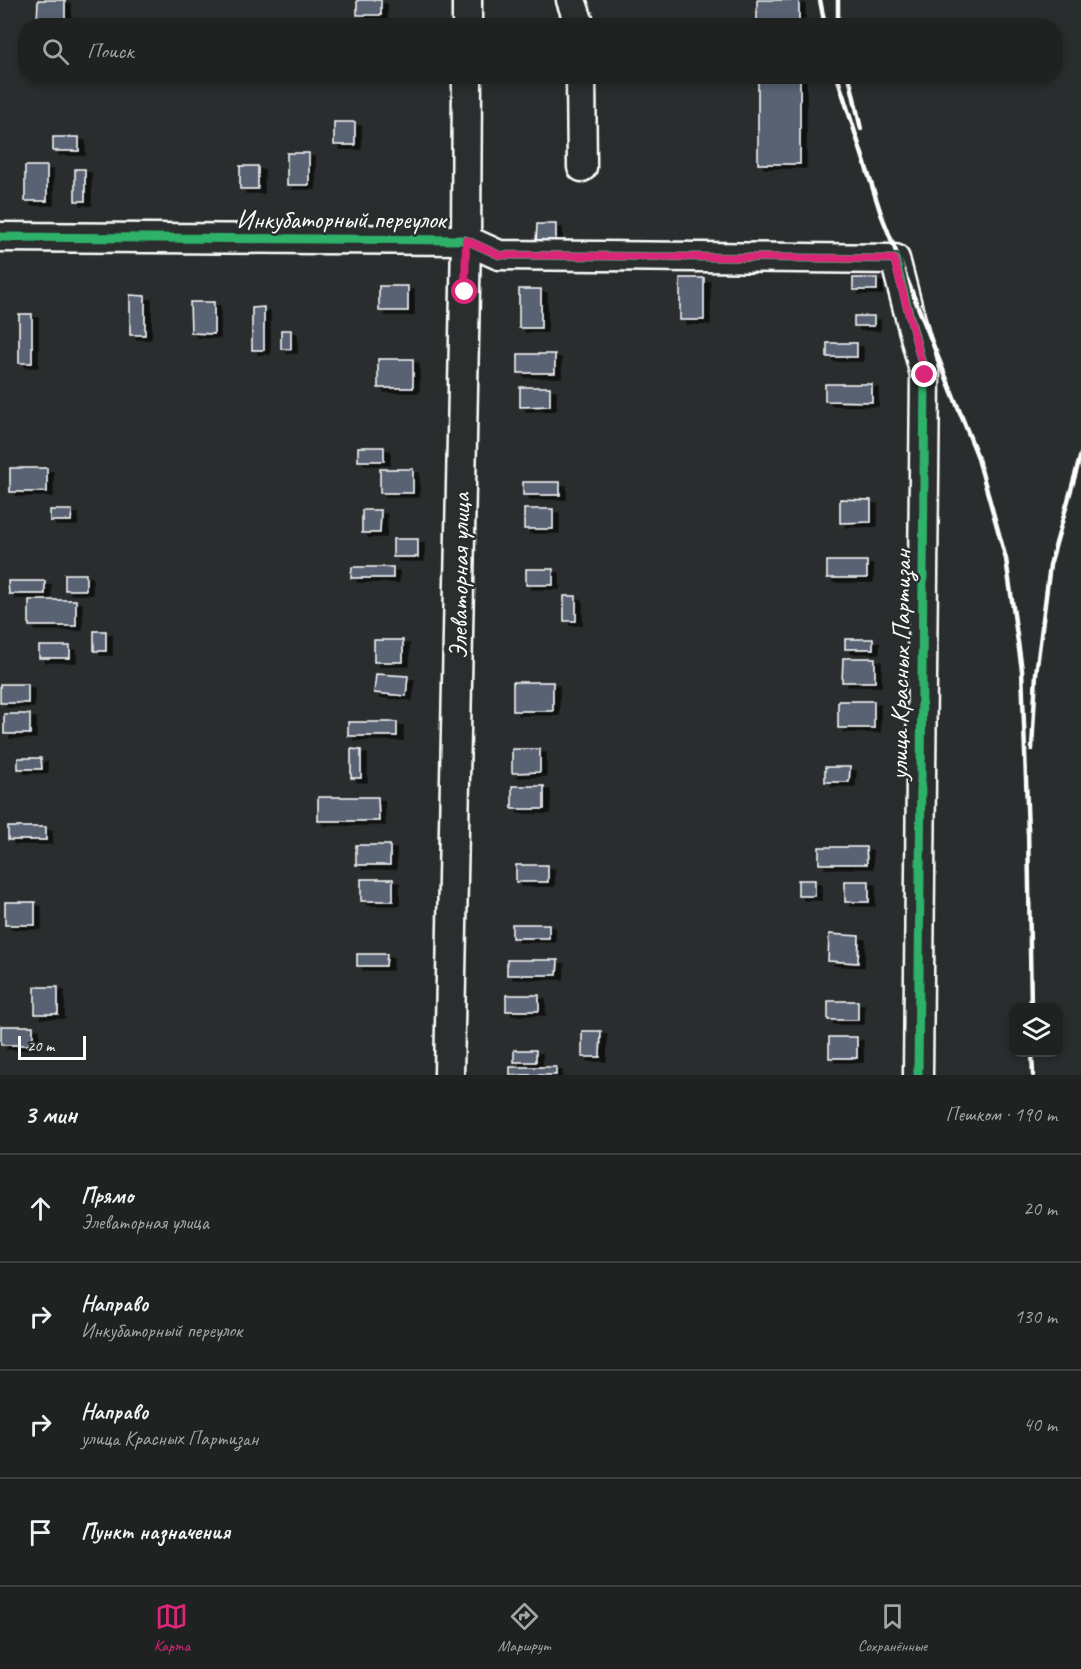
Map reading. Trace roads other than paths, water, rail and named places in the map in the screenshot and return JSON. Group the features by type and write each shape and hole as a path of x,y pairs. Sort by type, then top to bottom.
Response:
{"street":[{"path":"467,0 467,18"},
{"path":"571,0 577,18"},
{"name":"Элеваторная улица","path":"448,1075 466,240 467,84"},
{"path":"581,84 582,167"},
{"name":"Инкубаторный переулок","path":"0,237 466,240 499,255 894,259"},
{"name":"улица Красных Партизан","path":"894,259 925,375 918,1075"}],"railway":[{"path":"820,0 823,18"},
{"path":"838,0 838,18"},
{"path":"840,84 881,214 977,455 1006,559 1022,670 1028,833"},
{"path":"851,84 861,129"},
{"path":"1032,749 1036,674 1050,565 1081,454"},
{"path":"1028,826 1031,1003"},
{"path":"1032,1057 1033,1075"}]}
